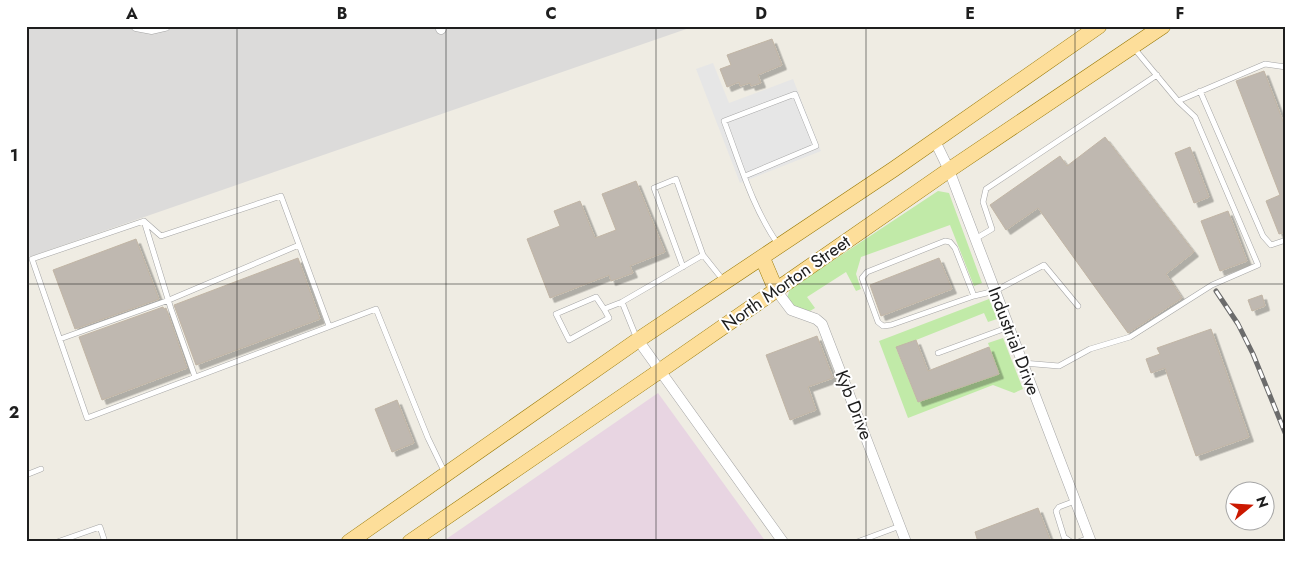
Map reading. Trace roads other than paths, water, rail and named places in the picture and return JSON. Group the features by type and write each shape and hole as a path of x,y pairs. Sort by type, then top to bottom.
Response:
{"main road":[{"name":"North Morton Street","path":"349,542 445,473 638,340 780,246 1099,26"},
{"name":"North Morton Street","path":"410,542 949,170 1133,47 1148,31 1163,26"},
{"path":"762,257 776,290"}],"street":[{"path":"136,26 152,29 165,26"},
{"name":"Industrial Drive","path":"934,141 949,170 1090,540"},
{"name":"Kyb Drive","path":"776,290 791,310 816,319 822,324 906,542"},
{"path":"638,340 783,542"}],"lane":[{"path":"1023,363 1058,366 1090,349 1130,337 1212,286 1258,265 1196,117 1178,101 1133,47"},
{"path":"1178,101 1265,64 1286,67"},
{"path":"975,239 992,229 983,202 986,189 1156,75"},
{"path":"1200,91 1263,236 1272,245 1286,240"},
{"path":"744,176 816,146 795,94 724,121 744,176 765,225 780,246"},
{"path":"683,267 654,188 676,179 703,255 725,282"},
{"path":"144,220 161,236 281,196 330,326"},
{"path":"144,220 168,300 195,377"},
{"path":"144,220 32,259 87,418 376,309 428,438 445,473"},
{"path":"974,296 955,248 950,242 945,241 867,272 862,278 878,322 883,326 995,291 1044,265 1078,306"},
{"path":"60,339 168,300 300,245"},
{"path":"604,309 622,302 703,255"},
{"path":"596,297 604,309 609,318 569,340 556,314 596,297"},
{"path":"622,302 638,340"},
{"path":"938,353 1009,327"},
{"path":"26,475 41,469"},
{"path":"1071,542 1064,536 1056,511 1059,507 1075,501"},
{"path":"857,542 900,526"},
{"path":"57,542 100,527 105,542"},
{"path":"1078,542 1090,540"}],"railway":[{"path":"1216,291 1238,324 1253,354 1286,435"}]}
